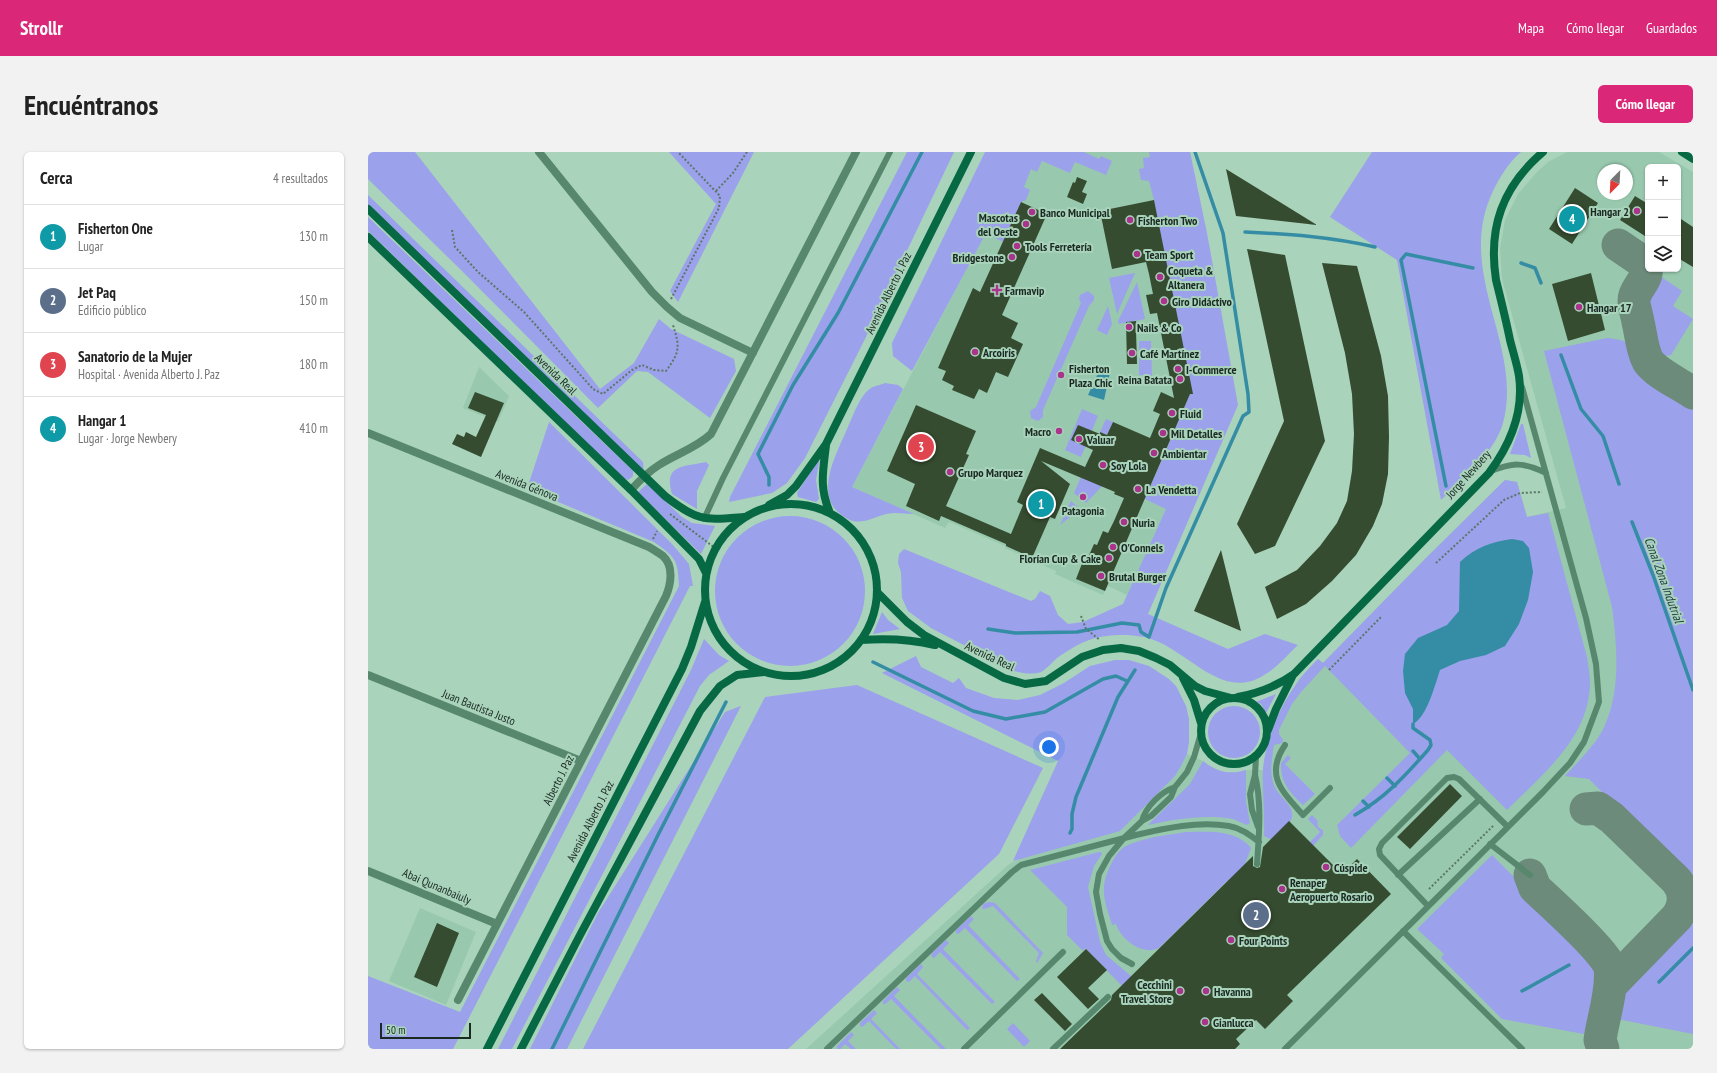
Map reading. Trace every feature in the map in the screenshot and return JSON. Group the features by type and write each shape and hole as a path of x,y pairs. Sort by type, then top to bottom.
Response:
{"main road":[{"name":"Avenida Alberto J. Paz","path":"764,508 787,494 796,486 826,444 971,152"},
{"name":"Jorge Newbery","path":"1234,698 1261,693 1282,683 1294,674 1489,473 1505,449 1514,428 1518,411 1519,376 1496,280 1494,264 1495,232 1504,201 1512,186 1521,173 1543,152"},
{"path":"1682,152 1693,159"},
{"name":"Avenida Real","path":"368,209 644,476 680,508 704,519 745,517"},
{"path":"368,237 631,490 699,559 706,573"},
{"name":"Avenida Alberto J. Paz","path":"826,444 821,483 824,500 830,514"},
{"path":"786,504 809,506 830,514 843,522 854,532 864,545 874,570 877,592 872,618 861,640 847,656 829,667 802,675 784,676 765,672 747,664 731,652 719,638 710,620 705,601 706,573 715,548 728,531 745,517 764,508 786,504"},
{"name":"Avenida Real","path":"877,592 907,622 943,646 1004,678 1025,684 1046,681 1082,656 1103,650 1121,648 1139,651 1170,665 1181,675 1205,691 1234,698"},
{"name":"Avenida Alberto J. Paz","path":"487,1049 682,669 691,647 705,601"},
{"name":"Avenida Real","path":"861,640 888,638 916,640 943,646"},
{"path":"521,1049 582,930 700,711 720,686 737,675 765,672"},
{"name":"Jorge Newbery","path":"1267,732 1276,709 1294,674"},
{"name":"Avenida Real","path":"1181,675 1194,700 1201,723"},
{"path":"1234,698 1252,703 1263,714 1267,732 1267,738 1263,748 1256,757 1248,762 1239,764 1221,762 1213,757 1202,742 1200,733 1201,723 1205,714 1212,706 1221,700 1234,698"}],"street":[{"path":"539,152 652,292 667,307 680,318 753,353"},
{"path":"631,490 644,476 659,464 703,442 711,434 856,152"},
{"name":"Avenida Génova","path":"368,433 649,547 664,557 670,568"},
{"name":"Alberto J. Paz","path":"458,1000 666,596 671,582 670,568"},
{"name":"Juan Bautista Justo","path":"368,675 581,761"},
{"name":"Abai Qunanbaiuly","path":"368,871 497,924"}],"lane":[{"path":"704,519 723,478 890,152"},
{"path":"1285,1049 1508,827 1570,763 1584,742 1599,702 1596,664 1586,618 1519,376"},
{"path":"1489,473 1506,465 1519,464 1534,467 1546,474"},
{"path":"1132,964 1121,958 1112,949 1108,941 1100,914 1096,892 1102,866 1124,838 1142,820 1144,812 1166,790 1175,787 1187,772 1194,757 1200,733"},
{"path":"1285,745 1278,755 1276,776 1280,787 1286,796 1303,815 1330,788"},
{"path":"1256,757 1255,775 1259,793 1259,842 1257,864"},
{"path":"1428,906 1380,855 1379,849 1382,843 1447,778 1454,777 1459,779 1508,827"},
{"path":"1398,875 1480,799"},
{"path":"827,1049 1021,865 1169,827 1202,825 1230,826 1244,832 1259,842"},
{"path":"1490,844 1530,875"},
{"path":"1403,931 1522,1049"},
{"path":"964,1048 1062,952"},
{"path":"1053,1049 1108,997"}],"path":[{"path":"667,307 720,208 720,196 678,152"},
{"path":"716,191 733,173 747,152"},
{"path":"452,230 454,247 478,272 524,312 593,389 603,394 632,370 642,366 654,370 666,371 676,358 679,342 672,324"},
{"path":"1436,563 1504,500 1520,493 1536,493 1551,490"},
{"path":"649,547 662,521"},
{"path":"690,530 715,548"},
{"path":"1081,616 1086,629 1100,640"},
{"path":"1329,670 1381,617"},
{"path":"1429,889 1500,819"}],"shaded area":[{"path":"368,152 415,152 600,389 634,363 659,319 671,329 734,359 736,371 710,418 648,372 637,371 598,408 368,179"},
{"path":"669,152 754,152 678,302 670,291 716,204"},
{"path":"907,152 954,152 864,341 805,458 787,483 772,493 729,502 730,497"},
{"path":"985,152 1084,152 1099,159 1101,156 1112,161 1106,175 1075,162 1070,173 1042,161 1037,172 1031,169 1024,187 1030,190 1026,200 1021,202 1003,242 986,233 912,371 893,356 892,343"},
{"name":"Fisherton Plaza Chic","path":"1028,152 1164,152 1216,400 1127,595 1108,586 1103,595 1055,574 1056,571 1005,548 1005,546 952,523 949,522 945,528 852,487"},
{"path":"1149,152 1190,152 1207,233 1238,405 1148,614 1228,649 1265,634 1298,645 1269,672 1247,682 1231,682 1215,677 1169,648 1153,640 1126,635 1114,635 1083,642 1057,658 1038,673 1031,674 1014,671 931,628 908,611 902,598 901,572 898,563 899,554 904,549 1031,601 1035,599 1040,591 1050,596 1058,615 1068,624 1083,622 1123,604 1166,509 1145,499 1190,394 1192,394 1154,200 1149,181 1141,180 1139,169 1144,168 1143,158 1150,157"},
{"path":"1372,152 1521,152 1505,170 1493,191 1483,221 1481,251 1485,280 1505,365 1507,394 1503,423 1493,444 1477,465 1441,500 1397,260 1330,217"},
{"path":"1567,152 1659,152 1679,164 1645,164 1645,272 1681,272 1681,165 1693,172 1693,1049 806,1049 1008,865 1175,776 1187,754 1203,761 1210,767 1227,773 1237,773 1246,770 1263,770 1265,755 1271,733 1283,707 1299,679 1318,659 1323,663 1505,480 1517,482 1527,517 1566,508 1502,279 1500,249 1505,220 1518,194 1548,162"},
{"path":"368,195 643,462 644,476 368,209"},
{"path":"368,217 633,471 633,476 628,480 623,478 368,231"},
{"path":"1135,273 1117,314 1109,278"},
{"path":"1660,276 1682,291 1673,306 1693,319 1671,355 1668,356 1659,354 1654,349 1649,332 1644,298"},
{"path":"1137,282 1145,319 1119,324 1118,321"},
{"path":"1088,291 1094,296 1094,300 1089,306 1043,410 1043,417 1038,421 1031,418 1030,411 1036,407 1081,303 1079,299 1080,295"},
{"path":"1108,306 1112,324 1107,335 1097,330"},
{"path":"1607,338 1626,342 1631,346 1638,365 1643,370 1662,384 1693,403 1693,884 1589,779 1565,776 1593,745 1605,725 1614,696 1616,681 1616,651 1612,607 1544,351"},
{"path":"1139,341 1151,341 1152,376 1139,375"},
{"path":"479,367 509,396 498,422 463,408"},
{"path":"1100,369 1110,373 1104,400 1088,395"},
{"path":"885,383 898,385 903,389 852,487 914,514 889,513 857,522 848,519 837,511 830,501 828,489 829,476 838,451 863,396 871,388"},
{"path":"1082,409 1098,416 1081,457 1065,450"},
{"path":"1106,419 1113,422 1107,435 1100,432"},
{"path":"549,422 672,544 689,564 693,586 690,586 453,1049 368,1049 368,976 460,1012 679,586 678,570 674,560 667,551 654,542 527,489"},
{"path":"1521,424 1523,424 1531,458 1525,455 1510,454"},
{"path":"820,457 816,480 819,499 816,502 798,497 797,493"},
{"path":"706,462 709,465 697,491 697,509 672,494 670,477 673,472 683,466"},
{"path":"1084,470 1108,480 1086,503 1074,493"},
{"path":"1505,480 1517,482 1527,517 1548,513 1587,657 1590,682 1588,702 1582,720 1573,737 1549,768 1507,810 1447,750 1351,848 1340,836 1337,825 1410,753 1325,666 1292,704 1279,730 1279,734 1283,740 1282,743 1274,745 1271,765 1272,780 1276,789 1291,808 1292,817 1287,826 1272,840 1264,836 1263,769 1267,745 1281,710 1293,688 1318,659 1323,663"},
{"path":"647,484 682,517 692,523 715,526 701,554 638,492"},
{"path":"1071,501 1080,509 1060,525"},
{"path":"783,516 797,516 812,519 825,525 838,533 848,543 862,569 865,591 864,606 859,620 848,639 838,649 812,663 797,666 783,666 768,663 755,657 742,649 732,639 718,613 715,598 715,584 718,569 724,556 732,543 742,533 768,519"},
{"path":"1512,539 1523,541 1529,548 1533,572 1528,600 1519,624 1505,646 1486,655 1460,661 1440,670 1426,708 1418,720 1413,724 1413,709 1405,693 1403,671 1405,654 1418,638 1447,625 1459,611 1460,562 1472,552 1484,546"},
{"path":"882,612 888,620 900,629 873,634"},
{"path":"704,639 719,655 729,661 709,675 700,686 512,1049 498,1049 691,670"},
{"path":"916,656 921,667 953,683 959,678 966,688 994,698 1018,700 1040,695 1064,683 1090,666 1115,660 1129,660 1149,666 1169,679 1176,686 1186,706 1189,719 1189,742 1187,754 1175,776 1120,831 1013,861 1058,761 882,673"},
{"path":"857,685 1043,768 999,854 788,1049 583,1049 765,697"},
{"path":"1276,694 1266,713 1261,704 1256,702"},
{"path":"741,706 567,1049 530,1049 598,913 725,712"},
{"path":"1234,706 1248,710 1256,718 1260,732 1256,746 1248,754 1234,758 1220,754 1212,746 1208,732 1212,718 1220,710"},
{"path":"1288,755 1291,758 1285,764 1315,794 1303,805 1287,787 1282,776 1281,763"},
{"path":"1203,761 1213,768 1223,772 1240,772 1246,770 1246,802 1250,823 1247,825 1233,819 1201,817 1179,819 1148,825 1190,784"},
{"path":"1312,815 1317,820 1318,827 1323,830 1323,835 1310,849 1306,846 1320,832 1308,819"},
{"path":"1187,832 1213,832 1237,837 1251,848 1245,864 1231,884 1227,881 1159,948 1146,950 1133,945 1123,936 1116,924 1112,925 1105,902 1104,883 1111,864 1122,849 1133,843 1148,838"},
{"path":"1099,852 1102,854 1094,866 1088,887 1100,942 1106,955 1131,976 1112,1003 1110,1001 1123,987 1085,948 1083,951 1067,935 1067,907 1030,870"},
{"path":"1492,855 1582,945 1594,960 1599,978 1598,997 1584,1034 1502,1019 1441,958 1444,954 1417,929"},
{"path":"989,902 995,903 1043,953 1037,963 1036,961 1039,953 993,906 984,909 982,908 983,904"},
{"path":"420,908 476,932 446,1005 389,981"},
{"path":"1693,915 1693,1034 1617,1019 1621,996 1632,977"},
{"path":"971,916 974,919 968,925 1020,979 1017,981 965,928 958,934 956,933 956,930"},
{"path":"946,940 949,943 943,949 995,1002 992,1004 940,952 934,958 932,957 931,954"},
{"path":"921,964 923,967 917,974 970,1028 967,1030 915,976 909,982 906,981 906,978"},
{"path":"897,987 900,990 894,996 946,1049 941,1049 891,999 883,1004 883,1001"},
{"path":"874,1010 877,1013 871,1019 900,1049 896,1049 869,1021 862,1027 860,1026 860,1023"},
{"path":"1013,1023 1030,1041 1024,1047 1007,1029"},
{"path":"851,1032 854,1035 848,1041 856,1049 851,1049 845,1044 840,1049 837,1049 837,1046"}],"building":[{"path":"1226,169 1317,225 1236,216"},
{"path":"1077,177 1087,181 1082,192 1087,194 1083,204 1067,197 1073,182 1075,183"},
{"path":"1575,188 1598,203 1572,244 1549,229"},
{"name":"Hangar 2","path":"1635,196 1645,202 1645,236 1620,220"},
{"path":"1154,200 1193,394 1190,394 1105,591 1076,579 1083,561 1086,562 1094,544 1097,545 1103,531 1108,533 1114,521 1124,498 1114,494 1115,492 1041,461 1070,484 1055,519 1050,517 1032,558 1006,546 1006,544 941,516 939,521 906,506 915,484 887,471 916,405 976,431 966,454 969,455 946,506 1011,534 1023,505 1017,502 1040,448 1085,467 1093,450 1071,440 1078,425 1100,434 1100,432 1107,435 1113,422 1150,438 1160,414 1153,411 1161,392 1174,398 1157,313 1150,314 1146,295 1153,294 1149,274 1146,262 1112,269 1100,211"},
{"path":"1021,202 1047,214 1002,315 1018,323 1011,338 1023,344 1008,377 996,372 987,393 979,389 974,399 952,390 954,386 942,380 946,371 938,368 973,288 980,292"},
{"path":"1681,219 1693,227 1693,267 1681,260"},
{"path":"1247,249 1285,255 1325,441 1275,546 1255,554 1237,524 1284,421"},
{"path":"1322,263 1357,266 1381,356 1388,396 1388,474 1382,504 1373,526 1356,555 1332,581 1306,604 1277,619 1265,587 1297,570 1320,546 1337,523 1347,501 1352,471 1354,434 1352,394 1345,353"},
{"name":"Hangar 17","path":"1591,273 1605,330 1568,341 1552,284"},
{"path":"1136,321 1138,330 1136,330 1137,364 1127,364 1126,322"},
{"path":"475,392 504,403 481,457 452,444 457,434 464,437 466,432 476,437 486,415 468,408"},
{"path":"1221,550 1241,631 1194,611"},
{"path":"1450,784 1462,796 1410,849 1397,837"},
{"path":"1289,821 1337,869 1343,862 1349,867 1357,859 1391,894 1287,995 1293,1001 1265,1029 1256,1020 1236,1039 1240,1044 1235,1049 1060,1049 1111,1000 1112,995 1253,856 1253,866 1257,868 1260,867 1263,847"},
{"path":"437,923 459,933 437,987 414,977"},
{"path":"1086,949 1107,970 1088,988 1099,999 1088,1009 1057,977"},
{"path":"1042,993 1072,1024 1065,1031 1034,1000"}],"waterway":[{"path":"769,485 769,477 758,454 793,385 838,313 922,152"},
{"path":"988,629 1015,633 1077,632 1122,623 1139,625 1141,632 1149,637 1166,588 1243,416 1249,412 1248,394 1223,233 1195,152"},
{"path":"1245,232 1310,236 1375,247"},
{"path":"1446,486 1401,260 1406,254 1473,268"},
{"path":"1521,263 1535,268 1541,283"},
{"name":"Canal Zona Indutrial","path":"1561,355 1581,409 1603,436 1619,484"},
{"name":"Canal Zona Indutrial","path":"1632,522 1653,575 1693,690"},
{"path":"873,662 973,711 1006,719 1045,712 1103,679 1116,676 1127,681"},
{"path":"1070,833 1072,829 1072,814 1076,797 1118,697 1135,670"},
{"path":"552,1049 726,702"},
{"path":"1355,815 1376,801 1403,778 1428,750 1431,745 1430,740 1413,728 1413,724"},
{"path":"1413,751 1420,759"},
{"path":"1387,778 1395,786"},
{"path":"1363,801 1369,807"},
{"name":"Canal Zona Indutrial","path":"1659,982 1693,948"},
{"path":"1522,991 1569,965"}],"taxiway":[{"path":"1618,245 1643,262 1645,267 1646,275 1637,290 1634,301 1643,347 1648,361 1662,374 1693,393"},
{"path":"1586,809 1598,808 1612,818 1676,880 1682,889 1683,894 1682,908 1677,917 1610,986"},
{"path":"1530,875 1535,888 1589,940 1607,961 1610,968 1611,977 1609,995 1600,1040 1603,1049"}],"place":[{"name":"Hangar 2","path":"1637,211"},
{"name":"Banco Municipal","path":"1032,212"},
{"name":"Hangar 1","path":"1572,219"},
{"name":"Fisherton Two","path":"1130,220"},
{"name":"Mascotas del Oeste","path":"1026,224"},
{"name":"Tools Ferretería","path":"1017,246"},
{"name":"Team Sport","path":"1137,254"},
{"name":"Bridgestone","path":"1012,257"},
{"name":"Coqueta & Altanera","path":"1160,277"},
{"name":"Farmavip","path":"997,290"},
{"name":"Giro Didáctivo","path":"1164,301"},
{"name":"Hangar 17","path":"1579,307"},
{"name":"Nails & Co","path":"1129,327"},
{"name":"Arcoiris","path":"975,352"},
{"name":"Café Martínez","path":"1132,353"},
{"name":"I-Commerce","path":"1178,369"},
{"name":"Fisherton Plaza Chic","path":"1061,375"},
{"name":"Reina Batata","path":"1180,379"},
{"name":"Fluid","path":"1172,413"},
{"name":"Macro","path":"1059,431"},
{"name":"Mil Detalles","path":"1163,433"},
{"name":"Valuar","path":"1079,439"},
{"name":"Sanatorio de la Mujer","path":"921,447"},
{"name":"Ambientar","path":"1154,453"},
{"name":"Soy Lola","path":"1103,465"},
{"name":"Grupo Marquez","path":"950,472"},
{"name":"La Vendetta","path":"1138,489"},
{"name":"Patagonia","path":"1083,497"},
{"name":"Fisherton One","path":"1041,504"},
{"name":"Nuria","path":"1124,522"},
{"name":"O'Connels","path":"1113,547"},
{"name":"Florían Cup & Cake","path":"1109,558"},
{"name":"Brutal Burger","path":"1101,576"},
{"name":"Cúspide","path":"1326,867"},
{"name":"Renaper Aeropuerto Rosario","path":"1282,889"},
{"name":"Jet Paq","path":"1256,915"},
{"name":"Four Points","path":"1231,940"},
{"name":"Cecchini Travel Store","path":"1180,991"},
{"name":"Havanna","path":"1206,991"},
{"name":"Gianlucca","path":"1205,1022"}]}
